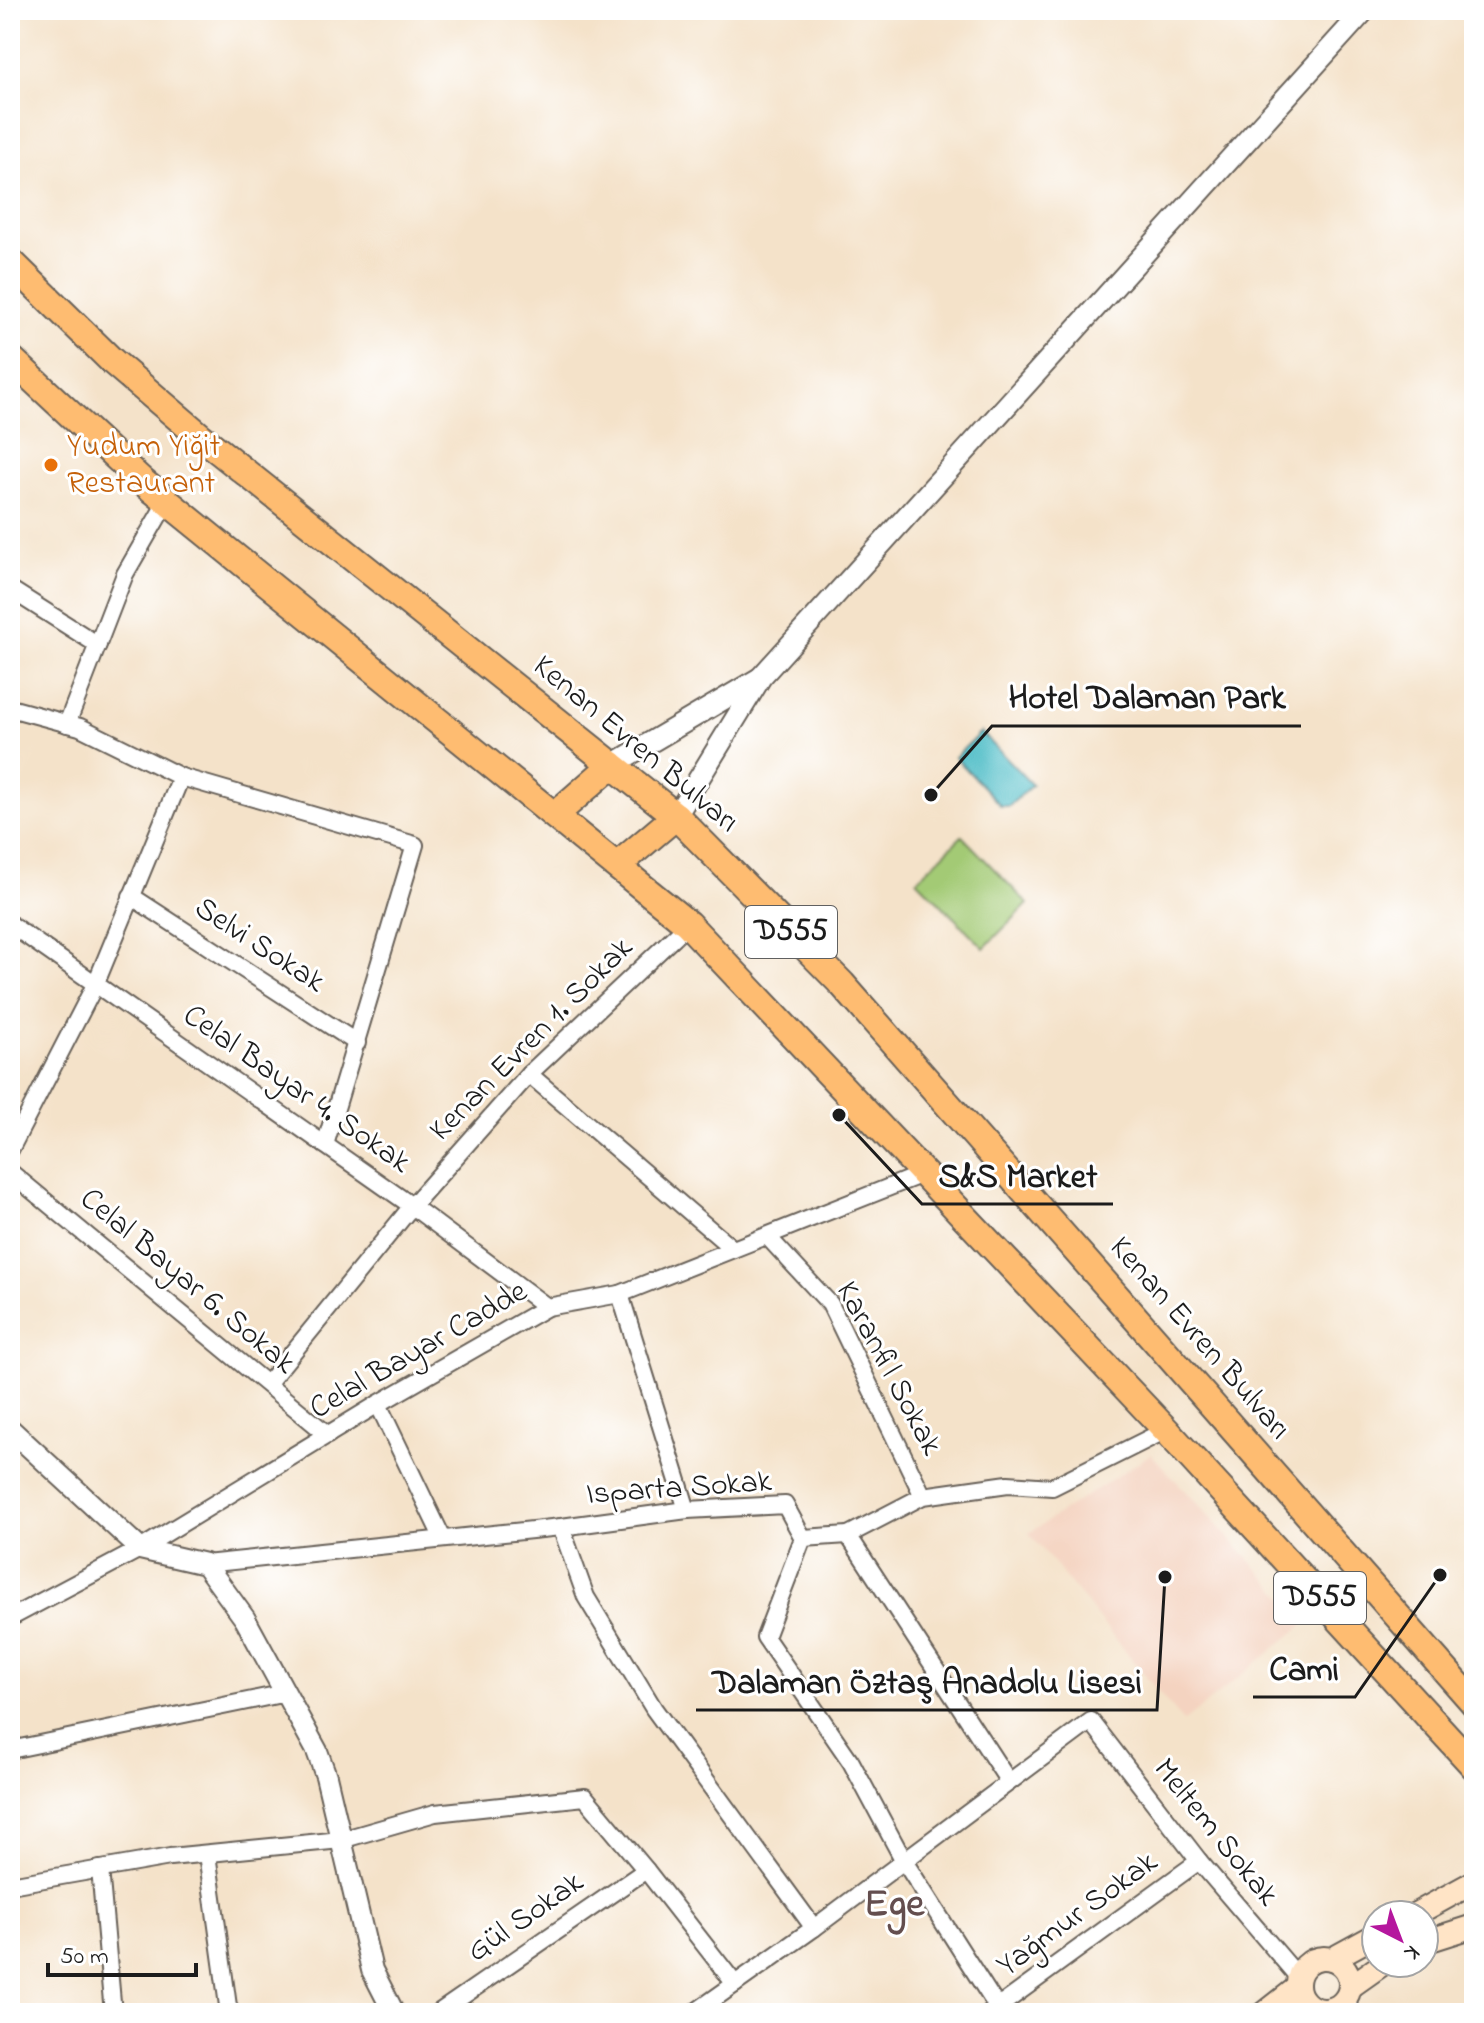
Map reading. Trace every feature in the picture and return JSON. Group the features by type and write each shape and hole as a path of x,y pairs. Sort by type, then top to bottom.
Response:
{"main road":[{"name":"Kenan Evren Bulvarı","path":"10,261 112,361 200,436 676,816 842,984 1474,1703"},
{"name":"D555","path":"10,358 167,501 688,924 1166,1430 1474,1766"},
{"path":"556,814 612,765"},
{"path":"618,865 676,816"},
{"path":"1440,1901 1474,1882"},
{"path":"1440,1937 1474,1926"},
{"path":"1332,1959 1360,1944"},
{"path":"1265,2013 1299,1982 1307,1964 1324,1958 1332,1959 1346,1970 1349,1998"},
{"path":"1299,1982 1305,2002 1314,2010 1336,2007 1368,1979"}],"street":[{"path":"676,816 761,677 1365,10"},
{"path":"67,724 125,574 167,501"},
{"path":"10,589 98,645"},
{"path":"612,765 761,677"},
{"path":"10,708 80,727 181,777 415,845 325,1145"},
{"path":"10,1150 96,983 181,777"},
{"name":"Selvi Sokak","path":"131,896 357,1043"},
{"name":"Celal Bayar 4. Sokak","path":"10,924 412,1206 547,1307"},
{"name":"Kenan Evren 1. Sokak","path":"267,1384 412,1206 529,1074 688,924"},
{"path":"529,1074 733,1249"},
{"name":"Celal Bayar 6. Sokak","path":"10,1172 328,1435"},
{"name":"Celal Bayar Cadde","path":"10,1618 140,1549 378,1404 547,1307 620,1294 925,1173"},
{"name":"Karanfil Sokak","path":"767,1236 830,1304 923,1496"},
{"path":"620,1294 687,1510"},
{"path":"378,1404 443,1539"},
{"path":"10,1429 140,1549 205,1564 245,1619 317,1751 326,1776 372,1970 394,2013"},
{"name":"Isparta Sokak","path":"205,1564 561,1527 687,1510 785,1505 803,1538 848,1535 923,1496 1008,1484 1052,1487 1166,1430"},
{"path":"561,1527 586,1597 654,1709 814,1928"},
{"path":"694,2013 814,1928 1009,1782 848,1535"},
{"path":"803,1538 765,1637 851,1762 904,1861 996,2011"},
{"path":"10,1750 286,1693"},
{"name":"Meltem Sokak","path":"1009,1782 1091,1721 1199,1861 1299,1982"},
{"path":"10,1885 207,1854 341,1840 435,1813 585,1797 735,1984"},
{"path":"207,1854 228,2006 233,2013"},
{"name":"Yağmur Sokak","path":"996,2011 1199,1861"},
{"path":"100,1869 113,2013"},
{"name":"Gül Sokak","path":"438,2013 646,1870"}],"shaded area":[{"path":"1151,1454 1307,1622 1183,1722 1029,1533"}],"green space":[{"path":"962,836 1028,904 984,948 917,880"}],"water":[{"path":"981,732 1032,785 1009,806 1001,806 955,757"}],"place":[{"name":"Yudum Yiğit Restaurant","path":"51,465"},
{"name":"Hotel Dalaman Park","path":"931,795"},
{"name":"S&S Market","path":"839,1115"},
{"name":"Cami","path":"1440,1575"},
{"name":"Dalaman Öztaş Anadolu Lisesi","path":"1165,1577"}],"district":[{"name":"Ege","path":"894,1905"}]}
